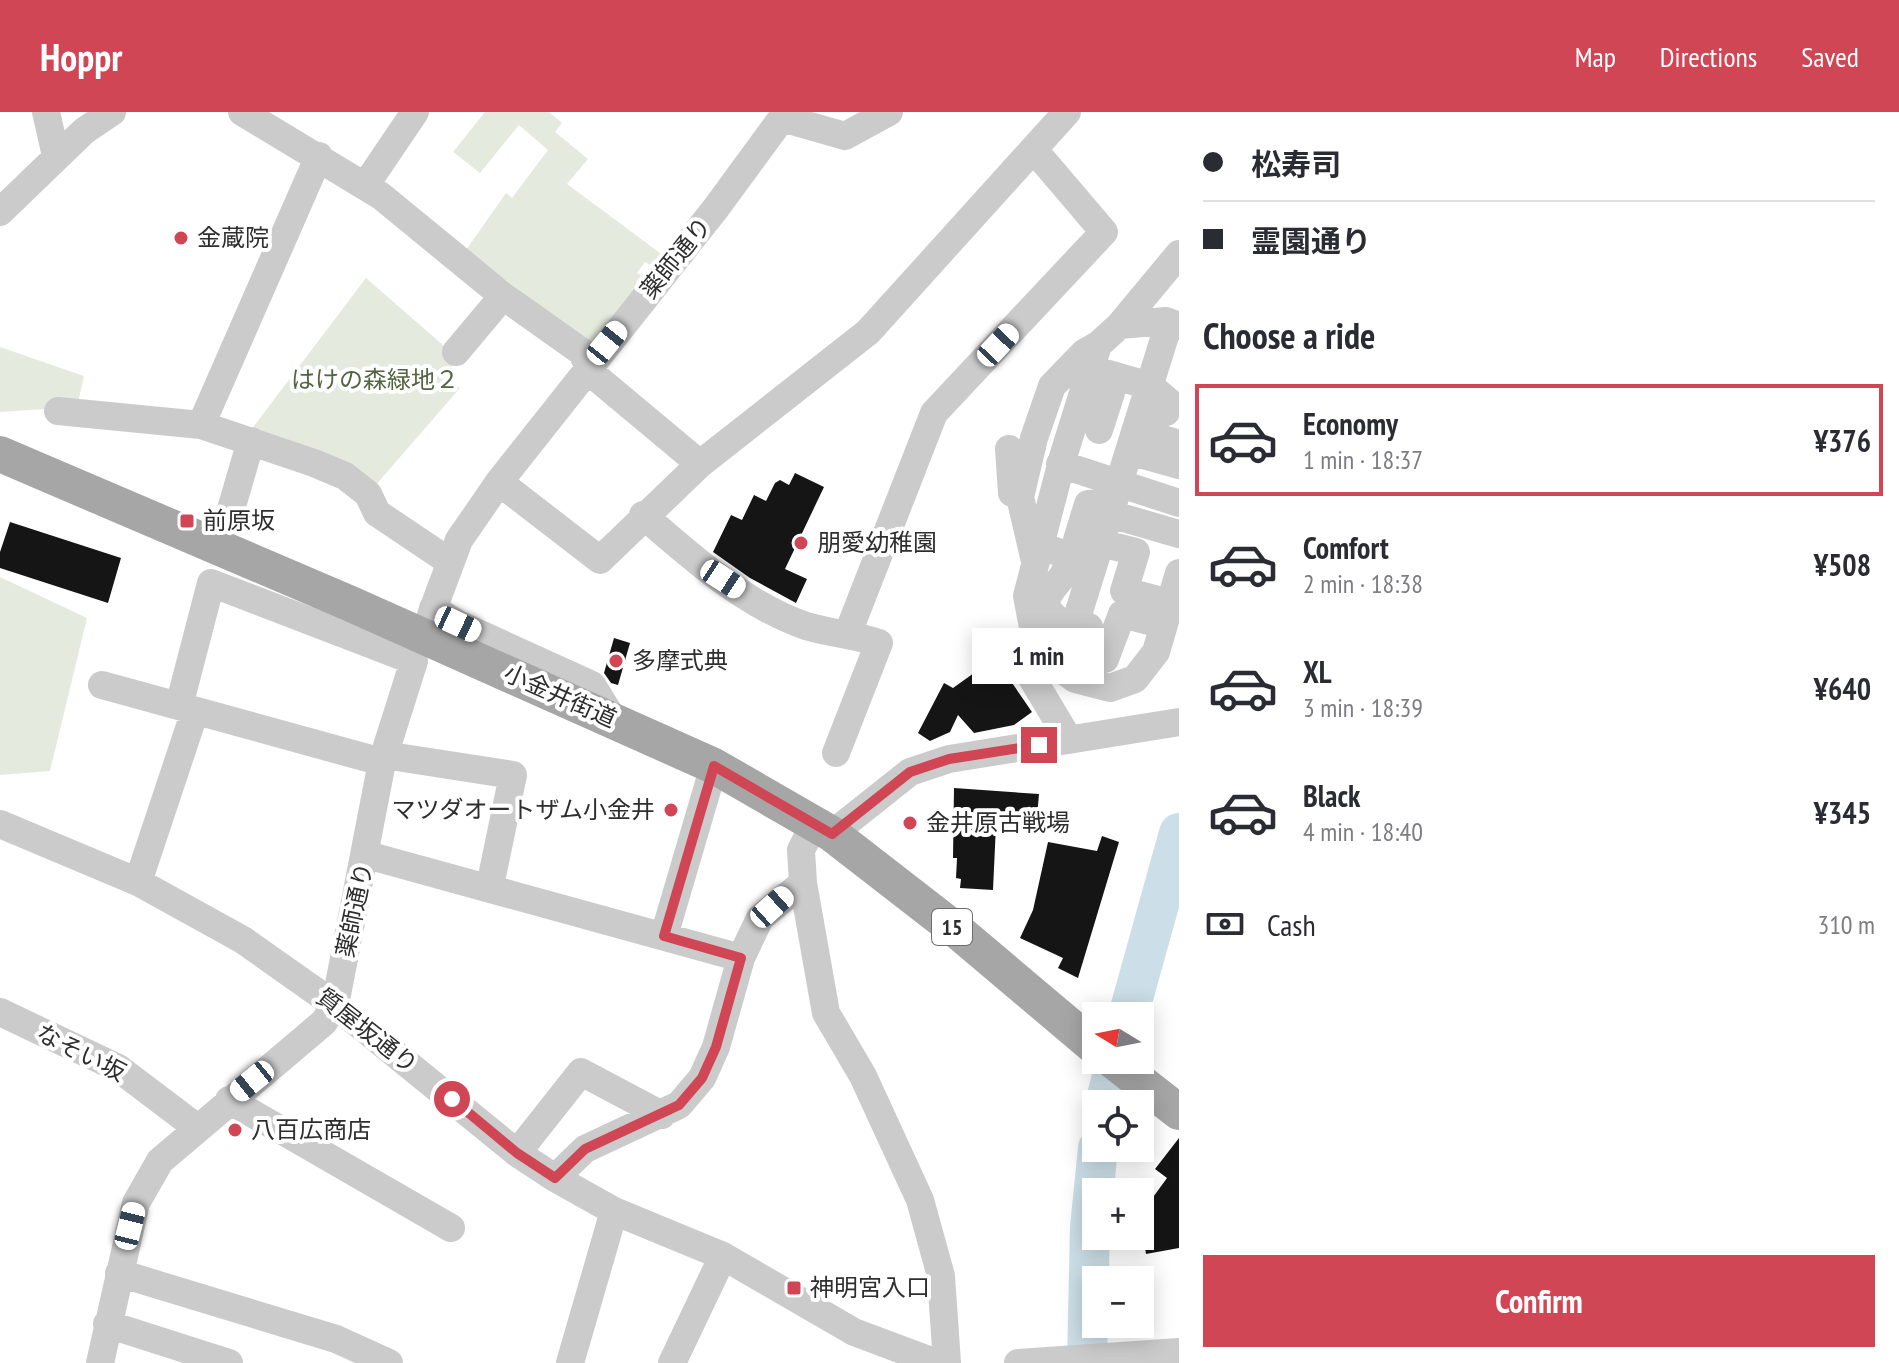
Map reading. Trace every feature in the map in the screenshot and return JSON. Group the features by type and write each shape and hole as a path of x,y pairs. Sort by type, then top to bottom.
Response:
{"main road":[{"name":"小金井街道","path":"0,454 613,719 714,766 823,828 961,934 1082,1037"},
{"path":"1131,1074 1179,1112"}],"street":[{"path":"46,112 56,156"},
{"path":"0,212 56,156 112,112"},
{"path":"242,112 365,186 503,296 582,352 591,373 700,464"},
{"path":"365,186 415,112"},
{"name":"薬師通り","path":"613,719 592,685 432,611 459,540 499,482 589,365 716,208 777,115 845,136 889,112"},
{"path":"499,482 600,560 643,515 700,464 868,332 1035,151 1067,112"},
{"path":"848,633 934,413 1104,232 1035,151"},
{"path":"201,425 319,156"},
{"path":"1036,643 1027,596 1060,464 1086,427 1092,364 1148,292 1176,270"},
{"path":"456,352 503,296"},
{"path":"1120,325 1170,341"},
{"path":"1092,364 1136,367 1140,352 1170,341"},
{"path":"1067,649 1113,527 1134,435 1150,386 1170,341"},
{"path":"1038,554 1020,497 1034,438 1052,386 1084,353 1092,364 1150,386"},
{"path":"58,411 201,425 345,476 368,494 377,513 450,562"},
{"path":"1086,427 1134,435 1175,462 1113,527"},
{"path":"227,523 251,441"},
{"path":"1009,449 1012,493 1020,497"},
{"path":"1060,464 1113,527 1154,541 1143,580 1172,597"},
{"path":"643,515 701,565 767,608 807,626 848,633 879,643 836,753"},
{"path":"1113,527 1179,534"},
{"path":"1038,554 1061,553 1068,563 1063,579 1049,591 1046,607 1060,622 1075,679 1110,688 1135,679 1156,652 1172,597"},
{"name":"薬師通り","path":"100,1363 136,1203 160,1161 196,1127 324,1022 335,1005 367,855 383,759 414,661 211,583 187,708"},
{"path":"1069,740 1017,653 1036,643 1105,659 1122,614 1172,597"},
{"path":"102,685 383,759 513,775 490,886"},
{"path":"138,882 187,708"},
{"path":"947,1363 941,1276 920,1200 863,1076 826,1013 803,883 801,850 823,828 910,772 949,759 1170,723"},
{"path":"664,936 714,766"},
{"name":"質屋坂通り","path":"0,824 138,882 243,940 335,1005 517,1153 555,1178 614,1211 723,1256 854,1332 937,1363"},
{"path":"367,855 490,886 741,958"},
{"path":"555,1178 585,1149 679,1105 702,1078 716,1047 741,958 760,918 803,883"},
{"name":"なそい坂","path":"0,1012 118,1068 196,1127"},
{"path":"517,1153 581,1072 662,1115"},
{"path":"229,1100 451,1228"},
{"path":"570,1363 614,1211"},
{"path":"672,1363 723,1256"},
{"path":"119,1273 336,1339 389,1363"},
{"path":"107,1324 229,1363"},
{"path":"1018,1363 1178,1356"}],"green space":[{"path":"485,112 549,112 562,123 555,132 588,159 567,184 664,256 655,268 645,262 637,273 648,280 590,344 466,250 506,193 512,198 548,150 519,125 480,173 453,152"},
{"name":"はけの森緑地２","path":"366,278 459,359 445,374 460,388 368,494 245,438"},
{"path":"0,347 84,376 77,407 0,412"},
{"path":"0,577 87,618 50,771 0,775"}],"building":[{"path":"795,473 824,487 785,569 807,579 796,603 750,578 713,552 731,515 742,520 754,495 766,501 775,483 780,480 789,485"},
{"path":"10,522 121,558 108,603 0,568 0,552"},
{"path":"614,638 630,643 618,685 611,683 604,673"},
{"path":"995,658 1032,712 1014,725 974,733 958,715 950,732 930,741 918,733 944,683 953,688"},
{"path":"954,788 1039,794 1036,828 996,825 993,890 960,888 961,879 956,878 957,858 953,858"},
{"path":"1102,836 1119,842 1078,978 1058,968 1063,958 1020,938 1033,910 1048,842 1097,851"},
{"path":"1179,1138 1179,1248 1146,1254 1145,1250 1154,1250 1154,1196 1167,1178 1155,1169"}],"waterway":[{"path":"1132,1002 1179,833"},
{"path":"1108,1090 1112,1074"},
{"path":"1087,1363 1090,1227 1097,1162"}],"place":[{"name":"金蔵院","path":"181,238"},
{"name":"前原坂","path":"187,521"},
{"name":"朋愛幼稚園","path":"801,543"},
{"name":"多摩式典","path":"616,661"},
{"name":"マツダオートザム小金井","path":"671,810"},
{"name":"金井原古戦場","path":"910,823"},
{"name":"八百広商店","path":"235,1130"},
{"name":"神明宮入口","path":"794,1288"}],"route":[{"path":"452,1099 517,1153 555,1178 585,1149 600,1140 631,1130 679,1105 702,1078 716,1047 741,958 664,936 714,766 832,834 910,772 949,759 1039,745"}]}
